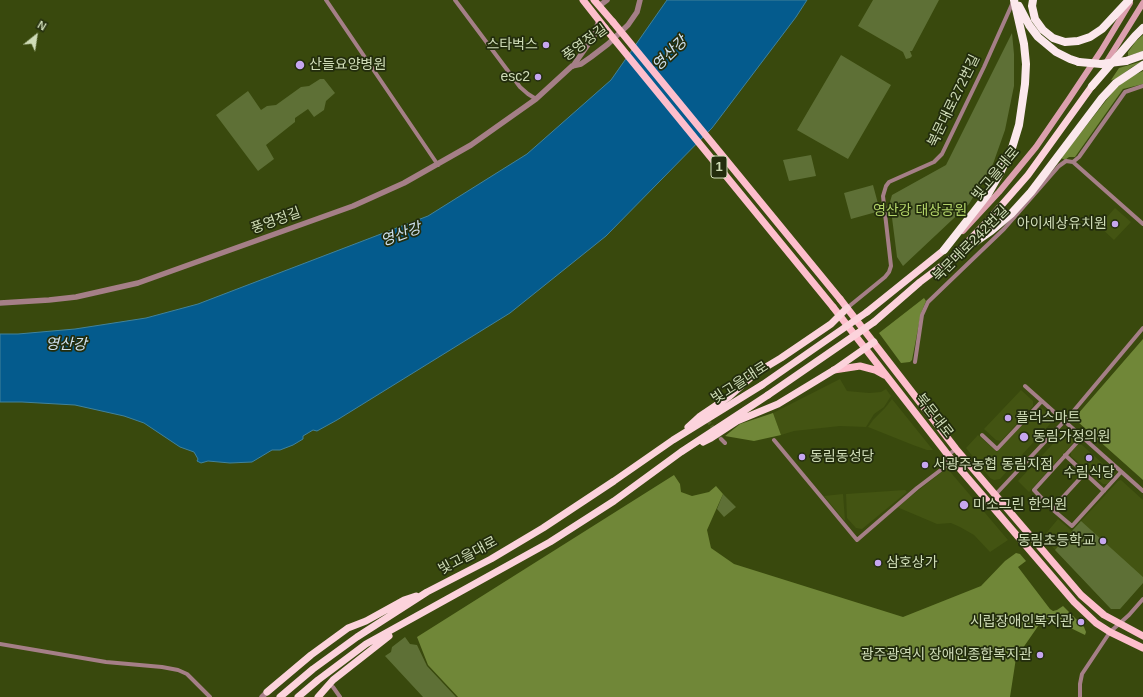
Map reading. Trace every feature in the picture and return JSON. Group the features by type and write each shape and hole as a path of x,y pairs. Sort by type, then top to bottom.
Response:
{"highway":[{"path":"1015,0 1029,25 1038,37 1047,46 1070,59 1079,62 1101,64 1126,61 1143,55"},
{"path":"944,250 988,194 1012,148 1023,105 1025,84 1025,51 1015,0"},
{"path":"1033,0 1032,6 1035,19 1043,30 1053,38 1065,42 1078,42 1090,38 1102,29 1130,0"},
{"path":"1092,86 1143,28"},
{"path":"952,258 991,231 1011,214 1031,192 1106,93 1116,83 1143,65"},
{"name":"빛고을대로","path":"298,697 366,644 550,542 614,501 681,452 768,395 874,322 920,282 952,258 985,224 1045,152 1092,86"},
{"name":"빛고을대로","path":"280,697 313,669 357,637 427,592 543,528 673,440 762,385 867,312 944,250"},
{"path":"673,440 699,417 730,396 756,373 805,343 831,324 848,308"},
{"path":"681,452 712,438 738,421 778,404 834,370 874,342"},
{"path":"264,695 311,655 348,628 366,621 404,600 427,592"},
{"path":"318,697 344,670 408,621"}],"main road":[{"name":"1","path":"583,0 599,20"},
{"name":"빛고을대로","path":"944,250 975,219 1036,147 1101,51 1130,0"},
{"name":"북문대로","path":"596,3 848,308 956,449 1081,595 1119,624 1143,636"},
{"name":"빛고을대로","path":"1092,86 1143,3"},
{"name":"북문대로","path":"599,20 833,307 948,455 1074,602 1096,623 1110,632 1143,648"},
{"path":"834,370 860,366 875,370 887,377"}],"street":[{"path":"326,0 438,165"},
{"path":"455,0 520,86 536,99"},
{"path":"596,3 607,0"},
{"name":"풍영정길","path":"0,303 76,297 138,283 353,206 404,183 471,145 536,99 572,66 581,64 608,44 625,28 637,12 640,0"},
{"name":"북문대로272번길","path":"848,308 885,276 889,272 891,266 883,196 886,186 889,182 934,162 942,154 1015,0"},
{"path":"572,66 594,36 599,20"},
{"name":"북문대로242번길","path":"915,362 922,315 928,302 1004,229 1059,166 1066,161 1072,162 1079,157 1125,92 1143,86"},
{"path":"1072,162 1143,224"},
{"path":"996,494 1064,421 1143,328"},
{"path":"1025,386 1143,491"},
{"path":"982,435 997,449 1042,401"},
{"path":"1082,437 1034,490 1052,509 1072,526 1121,472"},
{"path":"721,439 725,443"},
{"path":"774,440 857,540 917,488 946,466 948,455 956,449"},
{"path":"1065,455 1104,491"},
{"path":"1052,509 1085,473"},
{"path":"1080,697 1082,674 1110,632 1129,615 1143,598"},
{"path":"0,644 106,662 162,667 178,670 187,674 210,697"},
{"path":"333,687 340,697"}],"shaded area":[{"path":"1143,35 1143,51 1128,56 1128,52 1136,41"},
{"path":"1143,61 1116,79 1111,80 1119,68"},
{"path":"1143,71 1143,84 1123,89 1075,157 1069,157 1065,160 1061,158 1115,89 1128,78"},
{"name":"아이세상유치원","path":"1115,208 1131,222 1114,240 1099,226"},
{"path":"924,298 926,301 921,313 912,360 910,362 901,363 879,333"},
{"path":"1143,339 1143,480 1078,422 1077,415"},
{"path":"840,379 847,391 869,393 881,392 886,389 891,396 884,407 874,414 866,427 840,426 794,431 781,435 773,413"},
{"path":"1021,390 1033,401 1033,406 1001,441 996,440 984,429"},
{"path":"892,399 933,450 927,450 868,427"},
{"path":"1037,408 1042,408 1050,416 1050,424 1000,479 994,480 990,478 966,448 978,435 997,452"},
{"path":"773,413 781,435 754,441 725,436 740,424"},
{"path":"1065,432 1073,438 1073,443 1029,492 1018,481"},
{"path":"1077,445 1082,445 1112,472 1112,478 1107,484 1103,484 1071,456 1071,451"},
{"path":"947,468 1008,540 990,552 974,535 960,527 951,523 937,524 897,507"},
{"path":"674,475 680,484 681,492 692,496 709,492 716,486 723,494 707,530 711,548 734,564 903,617 981,586 1005,561 1016,553 1020,554 1026,561 1018,567 1050,609 1053,611 1063,606 1084,627 1086,632 1085,635 1052,619 1043,619 1016,658 1010,697 458,697 428,665 417,637"},
{"name":"동림초등학교","path":"1121,480 1143,500 1143,583 1120,609 1111,609 1043,537 1058,519 1072,531 1118,481"},
{"path":"905,490 907,492 862,529 856,528 847,518 846,494"},
{"path":"843,494 845,520 824,496"}],"green space":[{"path":"873,0 939,0 912,51 910,51 912,56 910,58 906,59 903,52 858,26"},
{"name":"영산강 대상공원","path":"1012,33 1014,54 1014,86 1005,130 993,164 969,204 903,266 897,257 890,202 892,195 946,165"},
{"path":"841,55 891,85 848,159 797,130"},
{"path":"320,79 324,79 335,93 326,101 324,110 314,117 308,109 295,118 295,122 266,145 274,159 258,171 216,115 248,91 261,110 267,106 276,105 301,87 309,86"},
{"path":"811,155 816,176 789,181 783,160"},
{"path":"873,185 880,211 851,219 844,193"},
{"path":"723,494 736,507 724,517 717,509"},
{"path":"1081,521 1143,577 1143,583 1120,609 1111,609 1055,550"},
{"path":"405,637 410,644 417,645 427,666 456,697 423,697 385,656 391,652 392,647"}],"water":[{"name":"영산강","path":"667,0 807,0 796,17 712,128 606,236 510,313 337,420 317,431 313,430 293,445 280,450 272,450 252,462 230,463 208,461 201,463 197,461 198,459 194,452 180,447 144,423 124,416 75,405 0,402 0,334 75,329 146,318 198,304 428,216 527,154 611,80"}],"tunnel":[{"path":"701,411 721,439"}],"place":[{"name":"스타벅스","path":"546,45"},
{"name":"산들요양병원","path":"300,65"},
{"name":"esc2","path":"538,77"},
{"name":"아이세상유치원","path":"1115,224"},
{"name":"플러스마트","path":"1008,418"},
{"name":"동림가정의원","path":"1024,437"},
{"name":"동림동성당","path":"802,457"},
{"name":"수림식당","path":"1089,458"},
{"name":"서광주농협 동림지점","path":"925,465"},
{"name":"미소그린 한의원","path":"964,505"},
{"name":"동림초등학교","path":"1103,541"},
{"name":"삼호상가","path":"878,563"},
{"name":"시립장애인복지관","path":"1081,622"},
{"name":"광주광역시 장애인종합복지관","path":"1040,655"}]}
